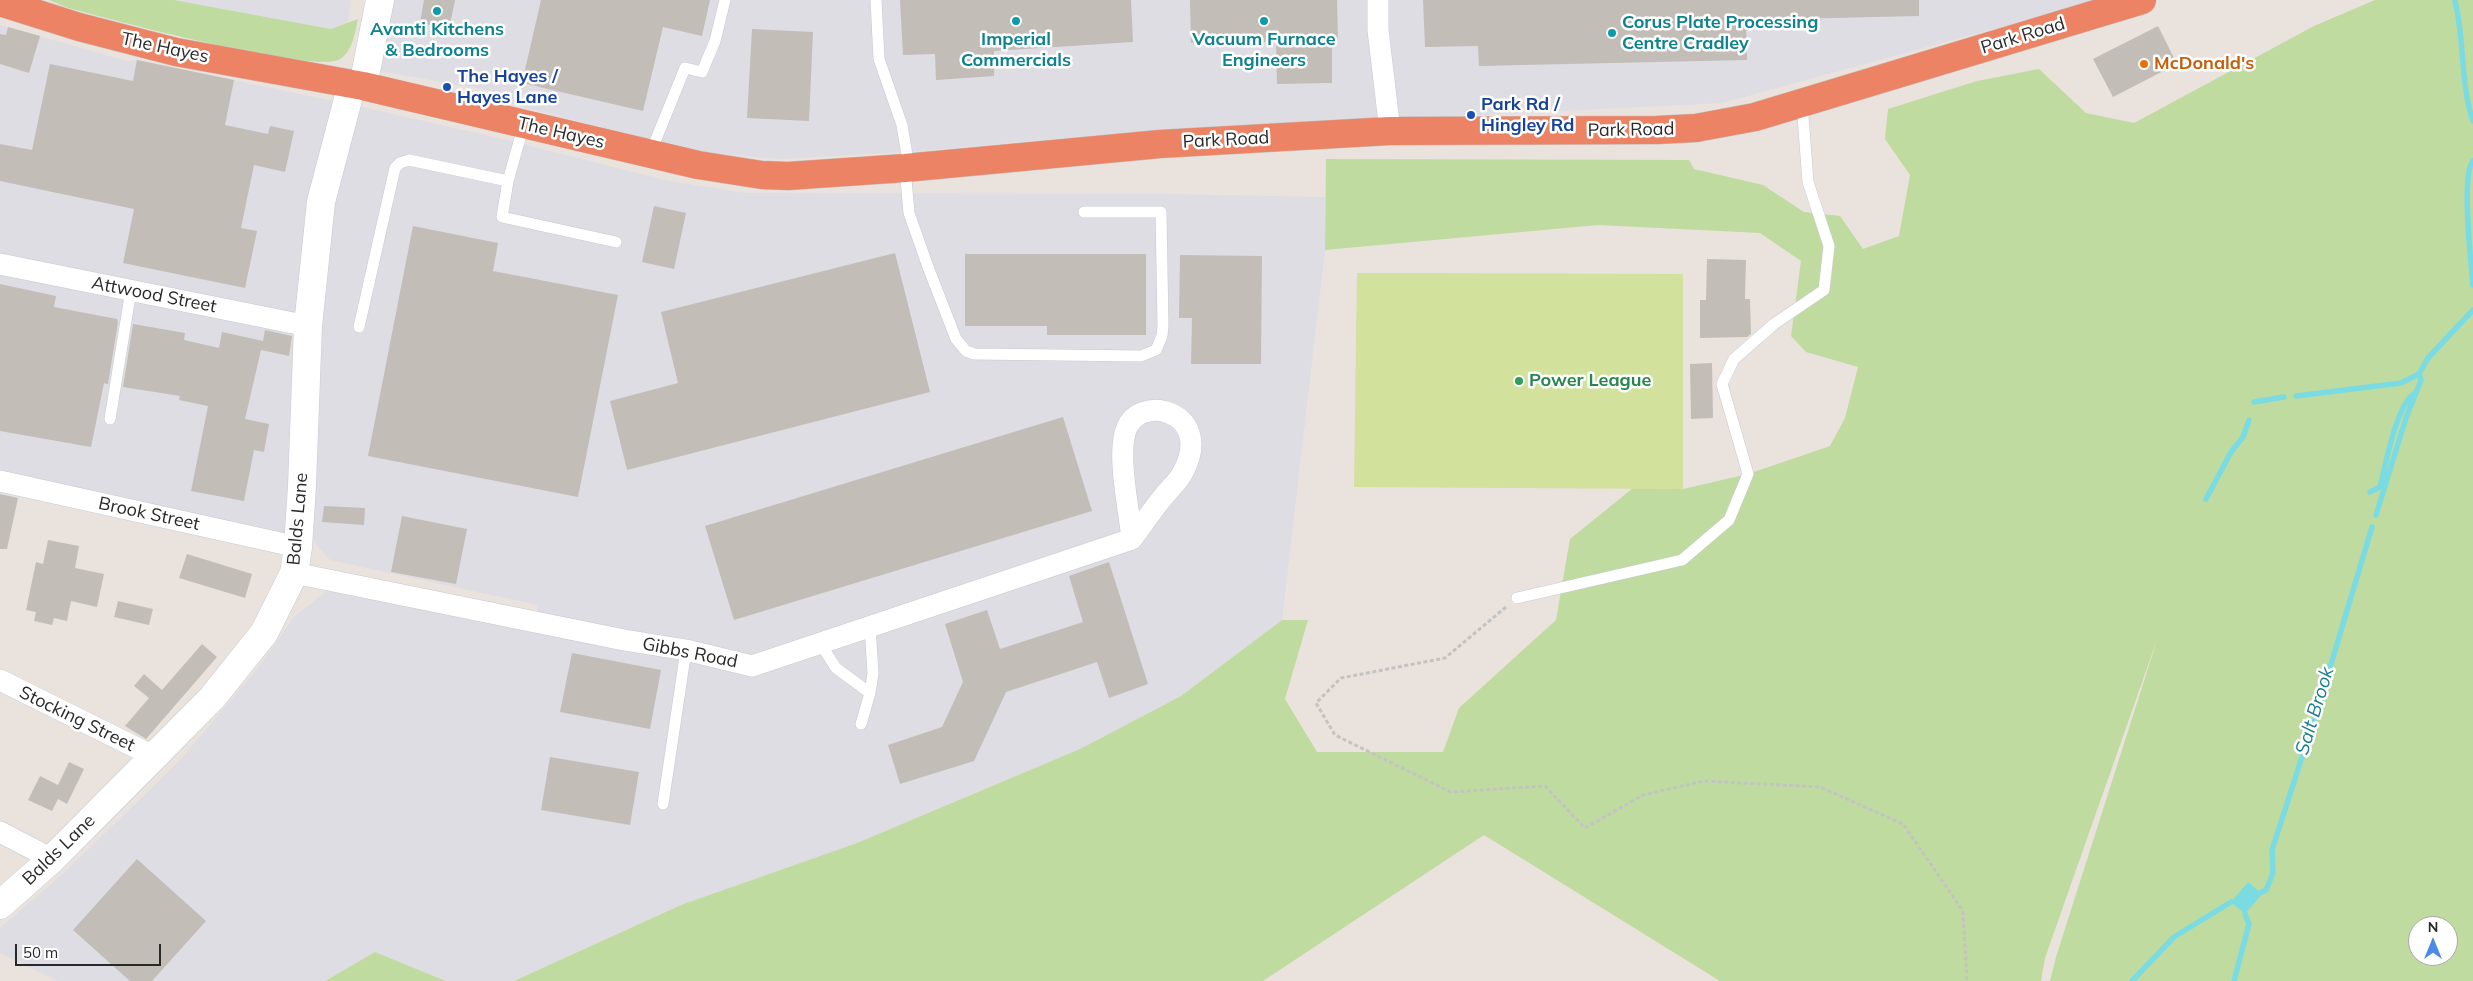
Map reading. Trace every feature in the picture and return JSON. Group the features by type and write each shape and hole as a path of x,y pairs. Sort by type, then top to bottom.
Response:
{"highway":[{"name":"Park Road","path":"1012,158 1160,144 1390,131 1658,130 1696,128 1755,117 2142,0"},
{"name":"The Hayes","path":"0,2 88,30 167,50 357,85 698,165 762,175 788,176 907,168 1012,158"}],"street":[{"name":"Balds Lane","path":"0,905 52,859 212,698 264,633 294,573 298,547 308,326 321,202 357,85 380,0"},
{"path":"1378,0 1378,30 1390,131"},
{"name":"Attwood Street","path":"0,264 308,326"},
{"path":"1157,409 1177,416 1185,426 1189,432 1191,452 1183,473 1132,539 1124,466 1125,432 1136,416 1157,409"},
{"name":"Brook Street","path":"0,481 298,547"},
{"name":"Gibbs Road","path":"294,573 624,640 686,650 752,666 1132,539"},
{"name":"Stocking Street","path":"0,680 155,757"},
{"path":"0,832 52,859"}],"lane":[{"path":"650,154 686,68 702,72 715,41 725,0"},
{"path":"876,0 879,59 902,125 907,168 909,213 956,339 966,351 974,354 1141,356 1156,350 1162,336 1163,325 1161,212 1084,212"},
{"path":"1517,598 1682,560 1729,520 1748,474 1722,384 1734,359 1774,324 1824,290 1829,246 1808,182 1802,103"},
{"path":"524,124 508,181 502,217 616,242"},
{"path":"359,327 395,168 400,162 410,160 508,181"},
{"path":"110,419 131,290"},
{"path":"861,724 870,693 873,673 870,626"},
{"path":"820,643 836,668 870,693"},
{"path":"663,804 686,650"}],"path":[{"path":"1517,598 1445,658 1341,678 1316,703 1336,735 1451,792 1545,786 1586,828 1643,795 1704,781 1820,787 1903,824 1963,910 1967,981"}],"shaded area":[{"path":"174,0 351,0 348,22 331,29"},
{"path":"394,0 2099,0 1722,103 1118,133 921,151 779,159 693,151 508,103 510,94 379,71"},
{"path":"0,25 127,61 137,60 362,107 503,139 664,180 745,193 1158,194 1325,197 1325,250 1282,620 1181,696 1080,749 857,843 681,905 514,981 446,981 375,952 325,981 58,981 0,953 0,928 65,872 180,760 259,667 294,617 328,590 532,632 538,605 330,560 313,541 0,474"}],"green space":[{"path":"49,0 174,0 331,29 358,19 353,41 344,56 340,59 323,62 253,53 164,33 68,8"},
{"path":"2375,0 2473,0 2473,981 2050,981 2158,637 2045,958 2041,981 1720,981 1484,835 1263,981 514,981 681,905 857,843 1080,749 1181,696 1282,620 1308,620 1285,699 1317,752 1443,752 1459,708 1556,620 1570,539 1633,488 1683,489 1748,474 1830,446 1845,418 1858,367 1806,352 1791,336 1801,261 1760,233 1598,225 1325,250 1326,159 1689,160 1694,169 1763,185 1804,212 1840,216 1863,249 1899,236 1910,175 1885,139 1888,109 1977,81 2039,69 2086,113 2134,123 2314,26"},
{"name":"Power League","path":"1357,273 1683,274 1683,489 1354,487"},
{"path":"375,952 446,981 325,981"}],"water":[{"path":"2248,882 2262,894 2245,914 2231,902"}],"building":[{"name":"Avanti Kitchens & Bedrooms","path":"424,0 455,0 449,29 420,23"},
{"path":"541,0 710,0 702,36 663,27 643,111 522,83"},
{"name":"Imperial Commercials","path":"900,0 1131,0 1133,42 994,51 994,76 936,80 935,54 903,55"},
{"name":"Vacuum Furnace Engineers","path":"1190,0 1337,0 1338,41 1332,42 1332,83 1277,84 1276,42 1191,43"},
{"name":"Corus Plate Processing Centre Cradley","path":"1423,0 1919,0 1919,16 1746,20 1747,60 1479,66 1478,46 1425,47"},
{"path":"2158,26 2177,64 2113,97 2093,59"},
{"path":"8,27 40,36 29,73 0,64 0,34 6,35"},
{"path":"752,29 813,32 809,121 747,118"},
{"path":"137,60 234,80 225,125 268,134 270,126 294,131 285,172 254,165 241,228 257,231 245,288 123,263 134,209 0,181 0,144 32,150 50,64 133,81"},
{"path":"654,206 686,213 674,269 642,262"},
{"path":"413,226 498,243 493,271 618,295 578,497 368,456"},
{"path":"895,253 930,392 627,470 610,401 678,383 661,312"},
{"path":"965,254 1146,254 1146,335 1047,335 1047,326 965,326"},
{"path":"1180,255 1262,256 1261,364 1191,364 1192,318 1179,318"},
{"path":"1707,259 1746,260 1745,299 1750,299 1751,334 1747,337 1700,338 1700,300 1706,300"},
{"path":"0,284 56,296 54,307 117,319 108,384 104,383 91,447 0,431"},
{"path":"133,324 185,333 184,340 219,348 222,332 263,341 265,330 292,336 289,356 261,350 245,419 269,424 264,452 254,450 244,501 191,491 208,406 179,400 180,396 123,387"},
{"path":"1712,363 1713,418 1691,419 1690,364"},
{"path":"1063,417 1092,511 734,620 705,526"},
{"path":"0,494 18,498 7,549 0,549"},
{"path":"324,506 365,508 364,525 322,522"},
{"path":"402,516 467,529 456,584 391,572"},
{"path":"48,540 79,546 75,568 104,574 97,607 71,601 67,621 54,618 52,625 34,621 36,612 26,610 36,562 43,564"},
{"path":"187,554 252,574 245,598 179,578"},
{"path":"1109,562 1148,684 1109,698 1097,662 1006,692 974,761 900,784 888,745 942,727 963,682 945,624 987,610 1000,649 1083,622 1069,576"},
{"path":"118,601 153,609 149,625 114,617"},
{"path":"202,644 217,657 146,739 125,726 149,698 134,686 144,674 162,690"},
{"path":"572,653 661,670 650,729 560,712"},
{"path":"550,757 639,772 630,825 541,810"},
{"path":"69,762 84,769 67,804 58,799 52,811 28,800 40,776 58,785"},
{"path":"137,859 206,921 152,981 130,981 73,930"}],"waterway":[{"name":"Salt Brook","path":"2455,1 2466,92 2473,121"},
{"name":"Salt Brook","path":"2473,161 2469,169 2467,200 2473,285"},
{"name":"Salt Brook","path":"2376,515 2406,418 2421,380 2419,374 2428,358 2473,310"},
{"name":"Salt Brook","path":"2296,396 2401,383 2419,374"},
{"path":"2370,492 2380,487 2397,422 2408,400 2415,393"},
{"path":"2254,402 2284,397"},
{"name":"Salt Brook","path":"2206,499 2231,452 2243,437 2249,420"},
{"name":"Salt Brook","path":"2260,893 2266,890 2273,873 2272,850 2320,701 2372,527"},
{"name":"Salt Brook","path":"2132,981 2174,937 2231,902"},
{"name":"Salt Brook","path":"2234,981 2249,924 2245,914"}],"place":[{"name":"Avanti Kitchens & Bedrooms","path":"437,11"},
{"name":"Imperial Commercials","path":"1016,21"},
{"name":"Vacuum Furnace Engineers","path":"1264,21"},
{"name":"Corus Plate Processing Centre Cradley","path":"1612,33"},
{"name":"McDonald's","path":"2144,64"},
{"name":"The Hayes / Hayes Lane","path":"447,87"},
{"name":"Park Rd / Hingley Rd","path":"1471,115"},
{"name":"Power League","path":"1519,381"}]}
